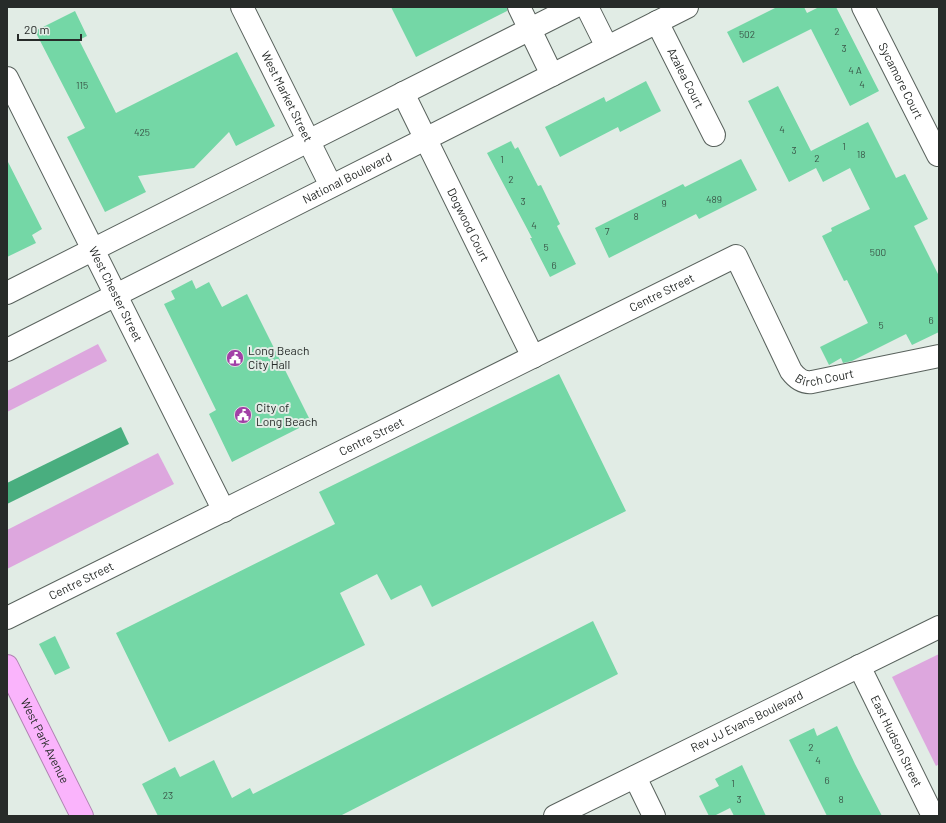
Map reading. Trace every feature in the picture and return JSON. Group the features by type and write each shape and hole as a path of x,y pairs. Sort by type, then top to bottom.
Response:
{"highway":[{"name":"West Park Avenue","path":"7,666 82,816"}],"street":[{"name":"West Market Street","path":"242,7 331,186"},
{"path":"519,7 552,75"},
{"path":"7,293 574,7"},
{"path":"587,7 607,47"},
{"name":"National Boulevard","path":"7,350 687,7"},
{"name":"Sycamore Court","path":"863,7 938,155"},
{"name":"Azalea Court","path":"657,22 714,135"},
{"name":"West Chester Street","path":"7,78 224,511"},
{"name":"Dogwood Court","path":"403,93 532,357"},
{"name":"Centre Street","path":"7,618 736,256"},
{"name":"Birch Court","path":"736,256 791,371 797,378 804,382 812,382 939,356"},
{"name":"Rev JJ Evans Boulevard","path":"555,816 939,627"},
{"name":"East Hudson Street","path":"859,666 934,816"},
{"path":"635,777 654,816"}],"shaded area":[{"path":"98,344 107,361 7,412 7,391"},
{"path":"121,427 129,444 7,504 7,483"},
{"path":"158,453 174,484 7,569 7,530"},
{"path":"939,654 939,764 936,766 892,677"}],"building":[{"path":"391,7 507,7 507,11 416,57"},
{"path":"777,7 804,7 807,13 819,7 836,7 879,91 850,106 811,29 743,63 727,32"},
{"path":"75,11 87,36 79,40 116,113 237,52 275,126 236,146 229,132 194,168 138,176 146,192 105,212 67,137 85,128 35,31"},
{"path":"646,81 661,111 620,132 618,127 560,157 545,127 604,97 606,102"},
{"path":"778,86 811,151 868,122 896,178 905,174 928,219 914,226 939,276 939,332 912,345 906,334 852,361 843,363 841,358 829,365 820,347 868,323 847,280 844,281 822,236 832,231 831,228 870,209 850,168 823,182 816,168 789,182 748,101"},
{"path":"511,141 515,149 518,147 538,186 541,185 560,224 557,226 576,264 550,277 530,238 532,238 487,153"},
{"path":"741,159 757,190 699,219 696,214 609,258 595,228 683,184 685,187"},
{"path":"7,160 42,229 32,235 36,243 7,257"},
{"name":"Long Beach City Hall","path":"192,280 196,289 209,282 222,307 247,294 311,422 232,462 209,414 216,410 164,304 175,299 171,291"},
{"path":"559,374 626,511 432,607 421,585 391,600 377,574 340,593 365,645 169,742 116,633 335,524 319,492"},
{"path":"593,621 618,674 340,816 158,816 142,784 175,767 180,777 214,760 232,798 250,788 253,794"},
{"path":"55,636 70,668 55,675 39,644"},
{"path":"837,726 882,816 827,816 789,740 814,728 817,736"},
{"path":"742,765 766,816 734,816 730,808 714,816 709,816 699,796 719,786 715,779"}],"place":[{"name":"Long Beach City Hall","path":"235,358"},
{"name":"City of Long Beach","path":"243,415"}]}
